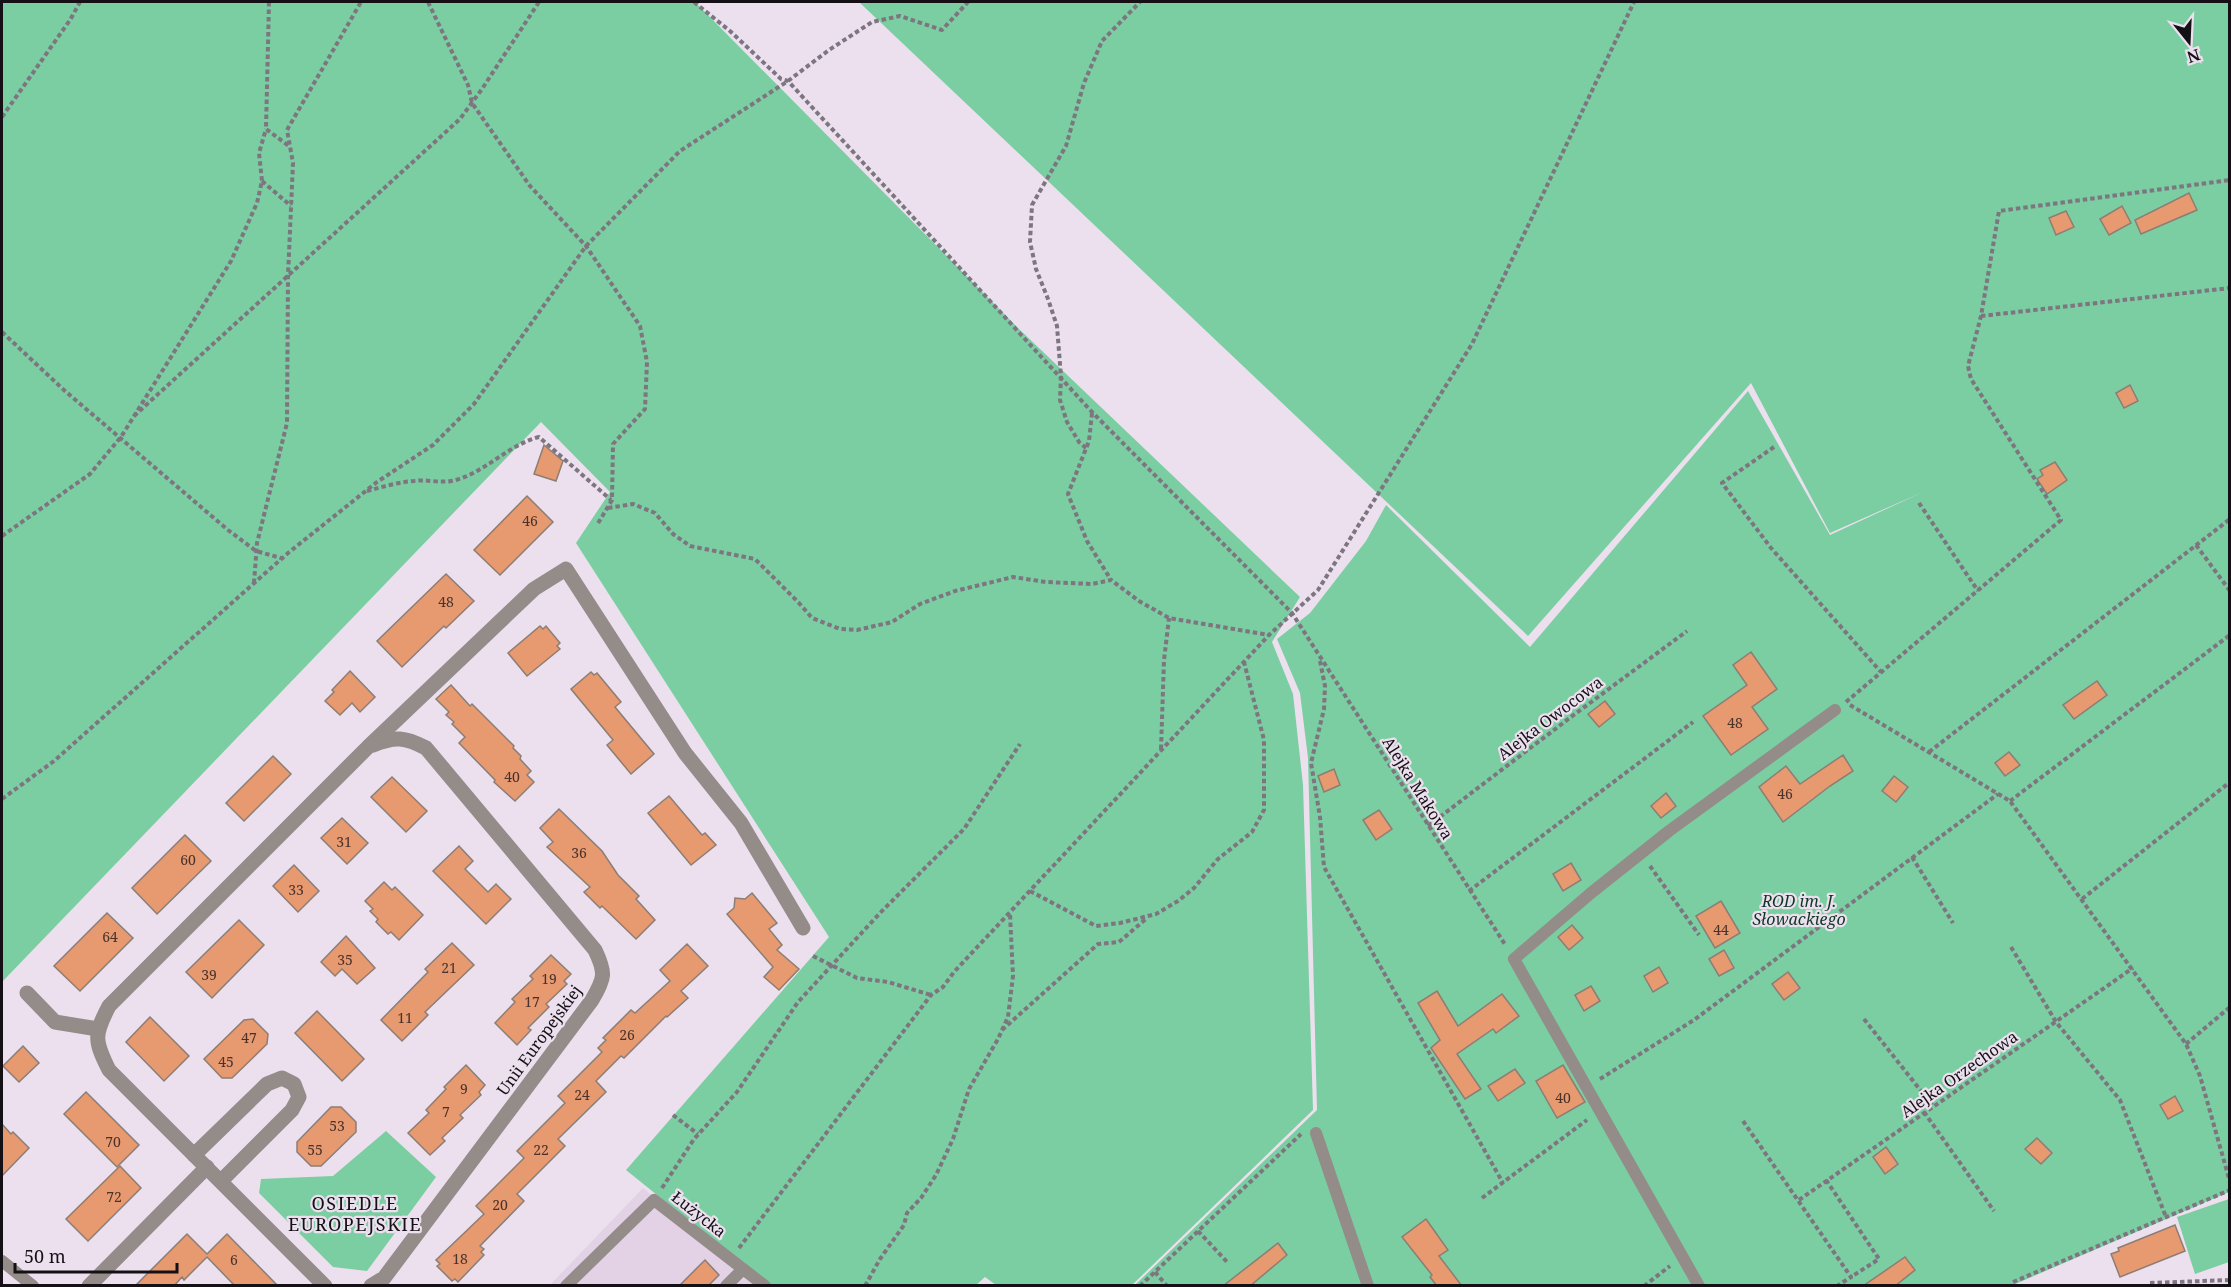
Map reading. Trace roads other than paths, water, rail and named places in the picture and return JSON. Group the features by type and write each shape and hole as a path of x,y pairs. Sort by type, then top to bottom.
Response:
{"street":[{"name":"Unii Europejskiej","path":"98,1029 109,1006 368,747 534,589 566,569 686,753 741,823 803,928"},
{"name":"Unii Europejskiej","path":"368,747 389,738 410,740 426,748 595,950 602,965 602,983 592,1000 384,1278 371,1286"},
{"path":"27,993 55,1022 98,1029 99,1050 109,1070 325,1286"},
{"path":"194,1155 267,1084 282,1078 294,1084 299,1096 292,1110 221,1181"},
{"path":"89,1286 207,1167"}],"lane":[{"path":"1699,1286 1514,959 1641,854 1840,706"},
{"path":"1316,1133 1368,1286"},
{"name":"Łużycka","path":"566,1286 654,1200 765,1286"},
{"path":"2,1261 33,1286"},
{"path":"726,1286 743,1269"}],"district":[{"name":"OSIEDLE EUROPEJSKIE","path":"355,1213"}],"park label":[{"name":"ROD im. J. Słowackiego","path":"1799,910"}]}
